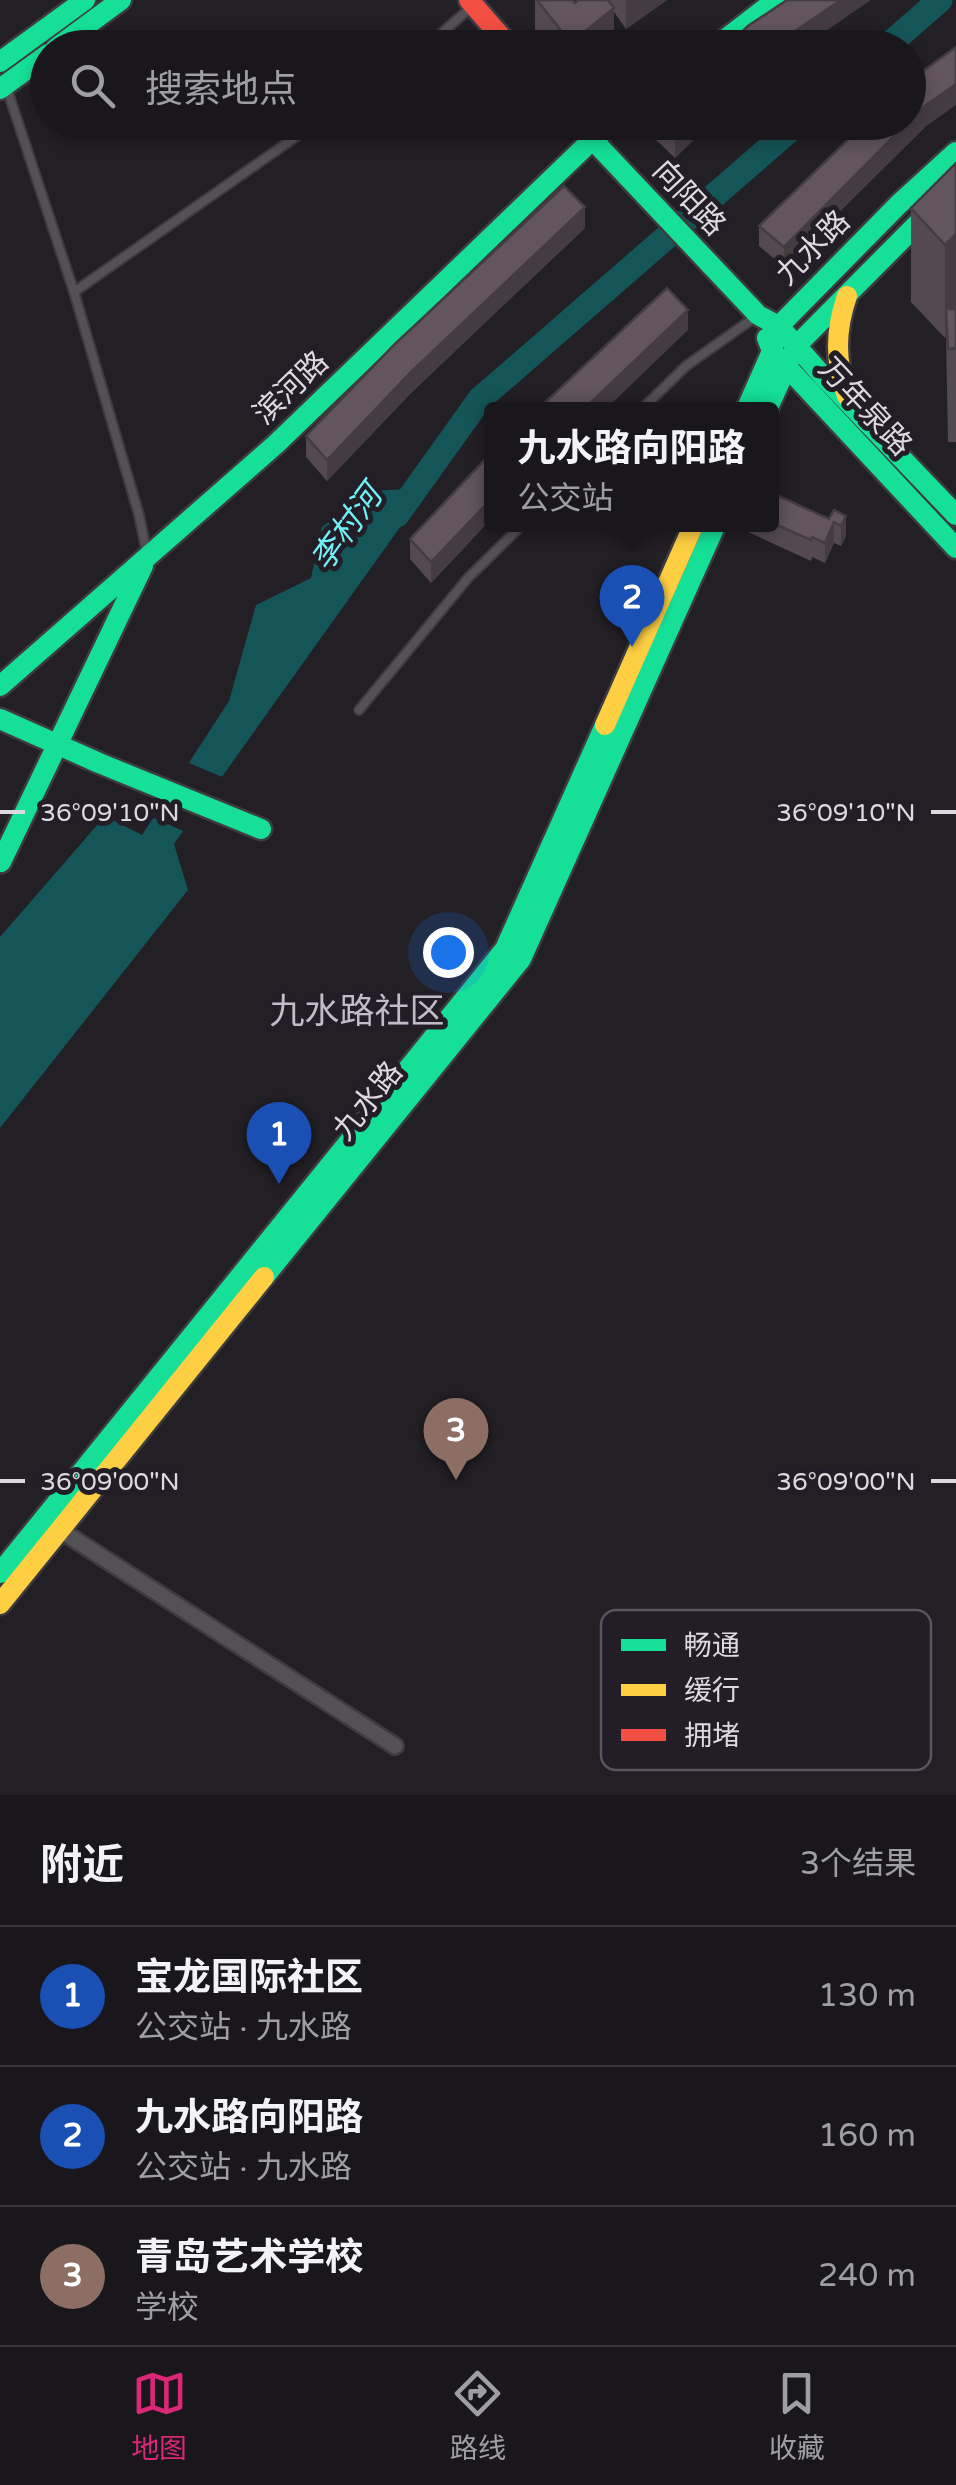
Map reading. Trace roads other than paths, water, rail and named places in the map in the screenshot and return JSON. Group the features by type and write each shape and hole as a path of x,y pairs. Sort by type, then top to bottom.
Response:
{"main road":[{"path":"44,30 85,0"},
{"path":"80,30 121,0"},
{"path":"737,30 774,1"},
{"path":"471,2 495,30"},
{"path":"0,62 30,40"},
{"path":"3,87 30,67"},
{"name":"向阳路","path":"593,140 758,315 779,359"},
{"name":"滨河路","path":"0,686 275,445 603,140"},
{"name":"九水路","path":"769,402 779,359 779,326 898,204 956,152"},
{"name":"九水路","path":"751,402 779,359 956,185"},
{"path":"850,291 840,314 835,346 838,375 850,404"},
{"name":"向阳路","path":"758,315 779,326"},
{"name":"万年泉路","path":"779,326 956,515"},
{"name":"万年泉路","path":"779,359 956,548"},
{"name":"九水路","path":"0,1573 505,949 690,532"},
{"name":"九水路","path":"0,1604 521,959 712,532"},
{"path":"0,860 148,558"},
{"path":"0,720 261,829"}],"street":[{"path":"60,1530 395,1746"}],"lane":[{"path":"443,30 471,2"},
{"path":"3,87 26,142 74,292 148,558"},
{"path":"74,292 291,140"},
{"path":"649,402 686,366 758,315"},
{"path":"359,710 468,578 514,532"}],"water":[{"path":"428,488 174,844 188,890 0,1128 0,937 105,816 142,835 229,701 256,605 311,578 322,527 369,491"}],"waterway":[{"name":"李村河","path":"906,30 940,0"},
{"name":"李村河","path":"397,515 480,399 778,140"}],"place":[{"name":"九水路向阳路","path":"632,647"},
{"name":"宝龙国际社区","path":"279,1184"},
{"name":"青岛艺术学校","path":"456,1480"}],"district":[{"name":"九水路社区","path":"357,1012"}]}
